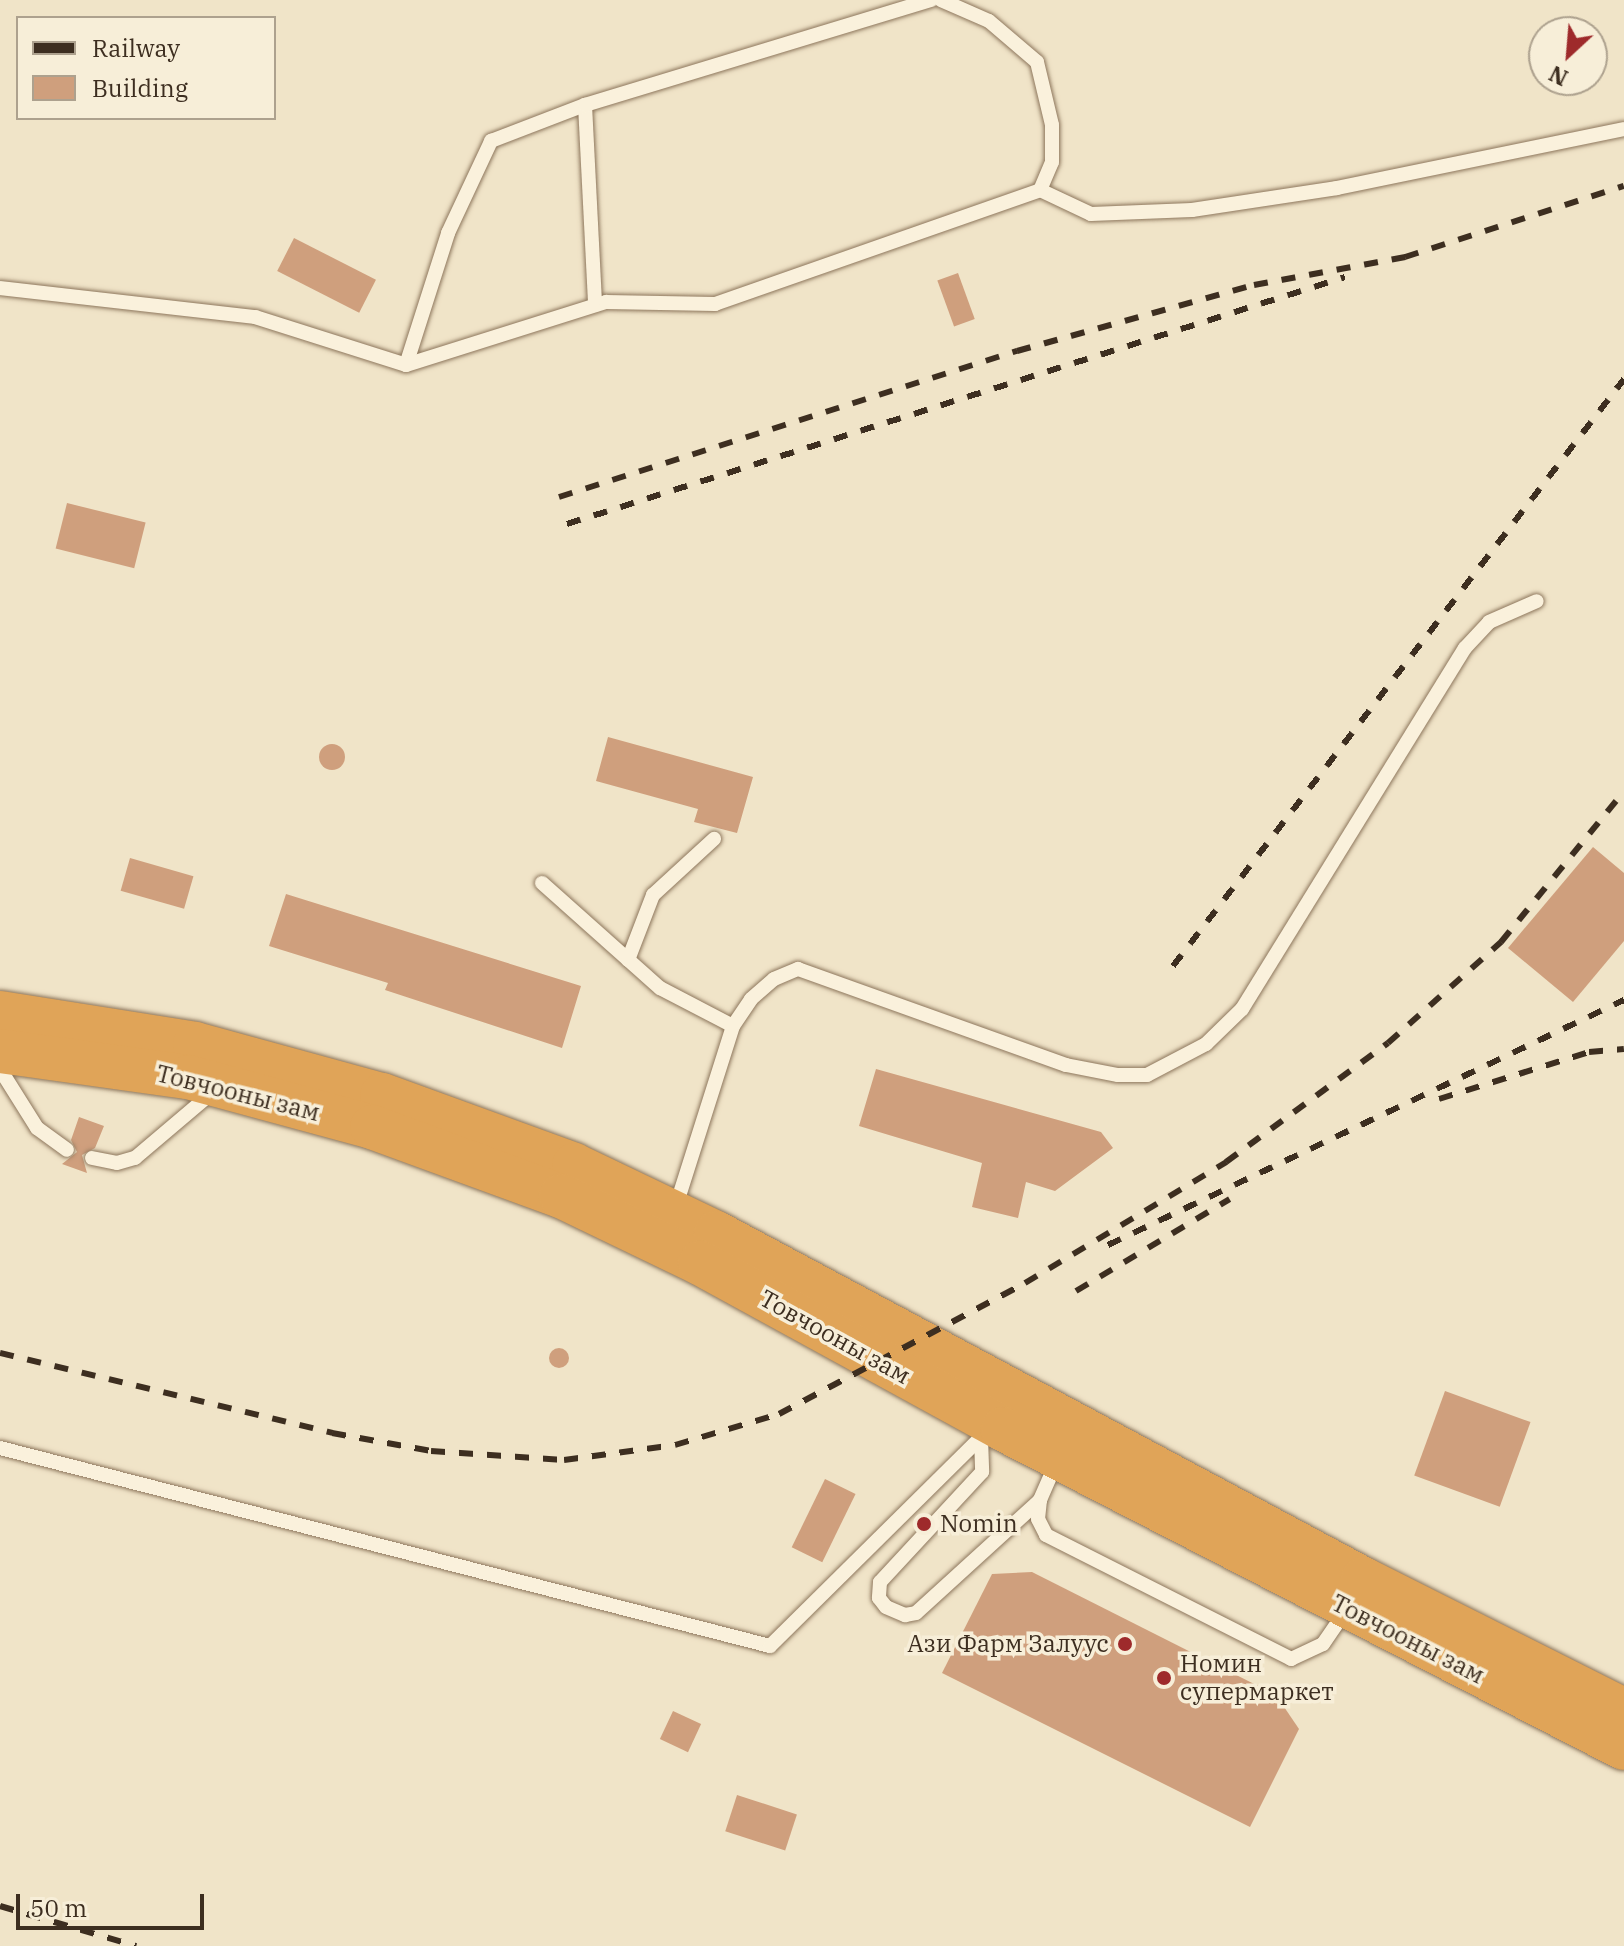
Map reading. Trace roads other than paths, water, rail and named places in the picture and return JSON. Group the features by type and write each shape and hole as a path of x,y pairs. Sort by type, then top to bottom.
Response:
{"highway":[{"name":"Товчооны зам","path":"0,1013 195,1044 382,1095 574,1165 674,1213 1363,1579 1624,1710"},
{"name":"Товчооны зам","path":"0,1051 220,1086 372,1127 561,1196 700,1263 987,1431 1058,1458 1347,1609 1624,1748"}],"lane":[{"path":"406,365 448,233 480,157 504,134 585,105 931,0"},
{"path":"941,0 989,21 1037,62 1052,125 1052,162 1040,190"},
{"path":"585,105 595,305"},
{"path":"0,288 255,317 406,365 595,305 715,304 1040,190 1091,214 1192,210 1337,188 1624,129"},
{"path":"674,1213 733,1026 751,999 774,979 798,969 1066,1065 1118,1075 1147,1075 1182,1060 1242,1009 1465,648 1489,622 1537,601"},
{"path":"628,960 653,895 714,839"},
{"path":"542,883 680,1002 733,1026"},
{"path":"0,1069 37,1128 67,1150"},
{"path":"92,1158 117,1163 135,1158 220,1086"},
{"path":"0,1448 770,1646 987,1431"},
{"path":"987,1431 982,1472 880,1582 879,1598 886,1607 905,1615 916,1613 1040,1500"},
{"path":"1058,1458 1040,1500 1038,1519 1046,1535 1291,1659 1323,1644 1347,1609"}],"railway":[{"path":"559,497 1017,351 1254,285 1405,257 1624,186"},
{"path":"567,524 1345,277"},
{"path":"1173,966 1624,379"},
{"path":"0,1353 332,1433 431,1451 564,1460 675,1445 779,1414 1025,1283 1226,1162 1388,1043 1501,942 1624,791"},
{"path":"1108,1245 1624,1000"},
{"path":"1439,1099 1589,1052 1624,1049"},
{"path":"1076,1291 1230,1199"},
{"path":"0,1906 136,1946"}],"place":[{"name":"Nomin","path":"924,1524"},
{"name":"Ази Фарм Залуус","path":"1125,1644"},
{"name":"Номин супермаркет","path":"1164,1678"}]}
